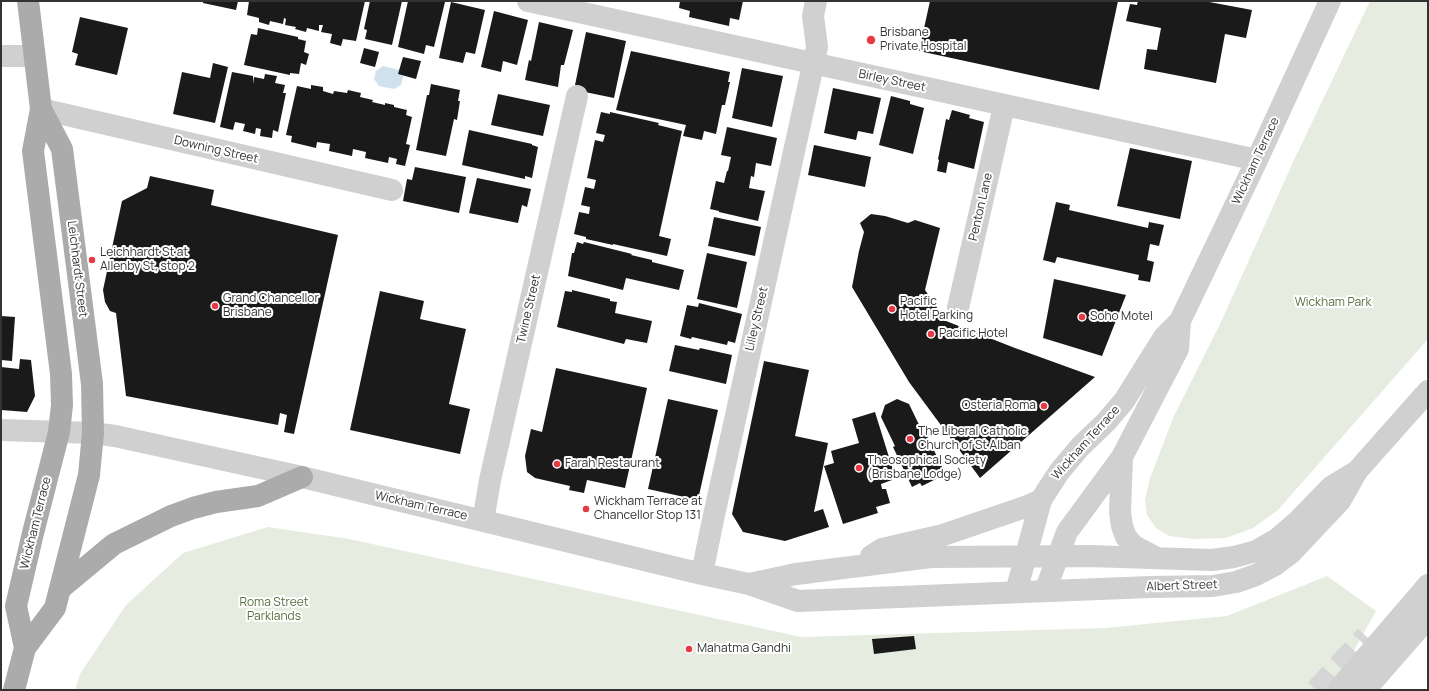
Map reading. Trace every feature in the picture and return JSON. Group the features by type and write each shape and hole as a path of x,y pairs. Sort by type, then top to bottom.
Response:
{"main road":[{"name":"Leichhardt Street","path":"28,1 41,109 33,151 62,391 62,410 59,432"},
{"name":"Leichhardt Street","path":"41,109 62,149 92,384 93,434"},
{"name":"Wickham Terrace","path":"25,648 16,606 59,432"},
{"name":"Wickham Terrace","path":"14,690 25,648 55,608 89,475 93,434"},
{"path":"61,588 114,544 171,516 192,508 216,502 258,496 302,477"}],"street":[{"name":"Birley Street","path":"528,1 1257,160"},
{"name":"Lilley Street","path":"702,574 712,521 814,64 817,47 813,16 816,1"},
{"name":"Wickham Terrace","path":"1016,592 1041,500 1063,467 1124,401 1164,337 1180,321 1257,160 1330,1"},
{"path":"1,56 34,56"},
{"name":"Twine Street","path":"483,521 492,472 577,96"},
{"name":"Penton Lane","path":"958,308 1004,106"},
{"name":"Downing Street","path":"41,109 392,190"},
{"name":"Wickham Terrace","path":"1045,591 1067,532 1122,457 1178,349 1180,321"},
{"name":"Albert Street","path":"984,594 1150,586 1213,586 1236,582 1256,575 1291,553 1340,501 1357,471 1428,391"},
{"path":"1,430 59,432"},
{"name":"Wickham Terrace","path":"59,432 119,437 302,477 748,584 798,601 984,594"},
{"path":"1122,457 1120,512 1122,526 1126,537 1134,546 1155,558"},
{"name":"Albert Street","path":"1058,556 1212,560 1234,557 1256,551 1277,539 1299,520 1331,487 1357,471"},
{"path":"859,565 882,549 943,535 1025,507 1041,500"},
{"name":"Wickham Terrace","path":"748,584 796,574 931,556 1058,556"},
{"path":"1366,636 1428,572"},
{"path":"1338,690 1428,585"},
{"path":"1365,690 1420,627 1428,613"}],"green space":[{"name":"Wickham Park","path":"1370,1 1428,1 1428,339 1278,510 1253,528 1226,538 1194,539 1169,536 1156,528 1147,515 1145,500 1150,478 1174,416 1221,322 1294,160"},
{"name":"Roma Street Parklands","path":"268,527 349,539 801,637 1105,628 1227,616 1327,576 1376,611 1332,690 75,690 80,674 126,605 183,553"}],"water":[{"path":"383,66 399,70 403,77 401,85 394,89 379,86 374,79 376,71"}],"building":[{"path":"203,1 238,1 236,10 203,3"},
{"path":"249,1 365,1 356,41 343,39 341,46 330,43 332,34 321,32 323,25 319,25 319,31 307,28 306,32 295,29 296,27 285,25 286,19 284,18 283,24 270,21 269,25 259,22 259,18 247,15"},
{"path":"370,1 402,1 392,45 365,39 367,30 364,29"},
{"path":"408,1 445,2 434,47 426,45 424,54 398,47"},
{"path":"680,1 743,1 739,20 730,18 729,26 689,17 690,11 679,8"},
{"path":"930,1 1118,1 1099,90 919,51"},
{"path":"1138,1 1204,1 1252,10 1246,38 1225,34 1216,83 1144,69 1147,49 1157,50 1161,28 1126,21 1130,4 1137,5"},
{"path":"451,2 485,10 475,54 466,52 463,63 439,58"},
{"path":"494,11 528,20 517,65 503,61 501,72 481,67"},
{"path":"80,17 128,28 117,75 75,65 78,54 72,52"},
{"path":"539,22 573,30 564,65 561,65 558,87 525,80 529,60 531,61"},
{"path":"258,28 298,37 298,39 306,41 304,52 309,54 306,65 301,63 299,74 290,73 290,75 244,65 251,34 257,35"},
{"path":"586,32 626,41 614,98 580,91 576,88 575,85"},
{"path":"364,48 379,52 375,67 360,63"},
{"path":"631,51 730,72 728,82 730,82 725,105 722,105 716,134 704,131 702,140 683,136 686,125 616,110"},
{"path":"403,57 421,61 416,79 398,74"},
{"path":"213,63 228,67 215,123 173,114 182,72 210,78"},
{"path":"742,68 783,76 772,127 732,118"},
{"path":"232,72 253,76 253,84 254,77 264,79 265,74 277,76 275,83 285,85 283,93 286,93 278,132 273,130 272,138 260,136 261,129 256,128 255,134 243,131 245,124 235,122 233,130 220,127"},
{"path":"431,84 460,90 457,120 454,119 446,156 416,150 427,95 429,95"},
{"path":"311,85 323,87 323,91 333,94 334,91 347,93 348,90 361,93 360,97 373,100 372,102 385,105 385,103 394,105 394,107 407,110 406,115 412,117 406,144 410,145 405,166 396,164 397,159 389,157 388,163 365,158 366,152 353,149 352,156 329,151 330,144 317,142 316,148 291,142 292,136 286,135 297,86 311,89"},
{"path":"833,88 881,98 873,134 858,131 856,140 824,133"},
{"path":"498,94 550,105 543,136 491,125"},
{"path":"891,96 910,101 910,104 924,108 913,154 879,145"},
{"path":"952,110 970,115 969,118 984,122 974,169 948,162 946,173 937,171 938,159 946,119 949,120"},
{"path":"601,112 610,114 610,112 659,123 658,125 682,131 659,236 671,239 667,256 586,239 586,237 574,234 579,212 589,214 590,207 581,205 585,187 594,189 596,180 587,178 595,140 603,142 605,135 596,133"},
{"path":"727,127 777,138 771,166 756,163 754,177 751,176 749,188 765,191 758,221 710,209 716,181 724,183 731,157 721,155"},
{"path":"469,130 532,144 538,147 532,178 525,176 525,179 462,165"},
{"path":"814,145 871,157 865,187 808,175"},
{"path":"1130,148 1192,161 1180,219 1117,206"},
{"path":"415,167 466,177 459,213 403,201 407,179 412,180"},
{"name":"Grand Chancellor Brisbane","path":"150,176 214,190 211,205 338,235 294,434 284,432 287,415 280,413 278,425 126,396 116,313 110,311 105,302 103,290 122,201 147,188"},
{"path":"477,178 531,189 527,207 522,205 518,223 469,213"},
{"path":"1056,202 1070,205 1069,210 1148,228 1149,222 1164,225 1159,246 1150,244 1147,260 1154,262 1150,282 1138,280 1139,275 1057,257 1055,263 1043,260"},
{"name":"Pacific Hotel","path":"871,214 885,216 908,223 915,220 940,228 925,290 946,321 1095,377 980,478 909,382 852,287 864,232 860,223"},
{"path":"714,217 761,227 755,256 708,246"},
{"path":"577,242 583,244 584,242 632,254 631,255 652,260 652,262 684,270 679,290 626,278 623,290 568,276 572,253 574,253"},
{"path":"707,253 747,262 737,308 697,299"},
{"name":"Soho Motel","path":"1054,279 1126,295 1102,356 1043,338"},
{"path":"572,290 617,302 615,313 652,321 647,343 626,339 624,344 557,327 565,291 572,292"},
{"path":"380,291 424,301 420,319 466,329 449,404 470,409 460,454 350,430"},
{"path":"699,303 742,314 735,343 728,341 727,345 692,337 691,339 680,336 687,305 698,307"},
{"path":"1,316 15,317 12,361 1,360"},
{"path":"675,345 699,350 700,348 732,355 726,384 669,371"},
{"path":"20,359 31,360 35,396 27,412 1,410 1,367 19,369"},
{"path":"764,361 809,370 795,436 828,443 814,512 823,509 829,527 785,541 743,532 732,514"},
{"path":"556,368 647,388 625,488 587,480 584,493 569,490 570,486 535,478 527,472 525,456 531,429 542,432"},
{"path":"668,399 718,410 698,500 648,489"},
{"name":"The Liberal Catholic Church of St Alban","path":"897,399 909,404 923,433 925,432 944,471 937,475 938,478 922,486 920,483 912,487 881,417 885,405"},
{"name":"Theosophical Society (Brisbane Lodge)","path":"875,412 893,470 892,480 881,484 882,489 886,489 890,503 876,507 878,513 843,524 824,466 834,463 831,451 859,443 852,419"},
{"path":"914,636 916,649 874,654 872,639"}],"tunnel":[{"path":"1316,690 1366,636"}],"place":[{"name":"Brisbane Private Hospital","path":"871,40"},
{"name":"Leichhardt St at Allenby St, stop 2","path":"92,260"},
{"name":"Grand Chancellor Brisbane","path":"215,306"},
{"name":"Pacific Hotel Parking","path":"892,309"},
{"name":"Soho Motel","path":"1082,317"},
{"name":"Pacific Hotel","path":"931,334"},
{"name":"Osteria Roma","path":"1044,406"},
{"name":"The Liberal Catholic Church of St Alban","path":"910,439"},
{"name":"Farah Restaurant","path":"557,464"},
{"name":"Theosophical Society (Brisbane Lodge)","path":"859,468"},
{"name":"Wickham Terrace at Chancellor Stop 131","path":"586,509"},
{"name":"Mahatma Gandhi","path":"689,649"}]}
